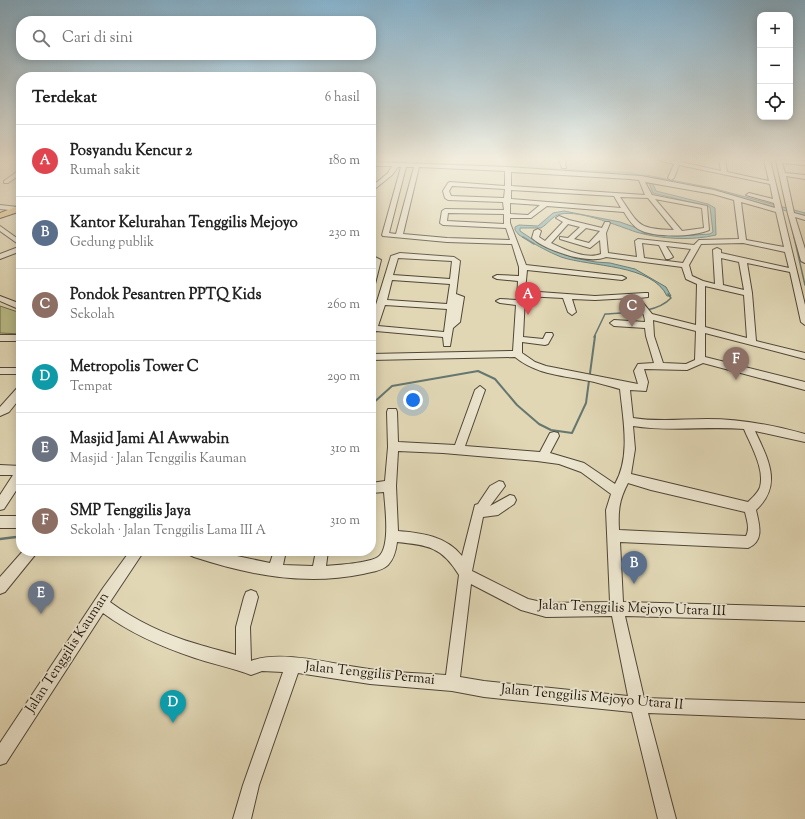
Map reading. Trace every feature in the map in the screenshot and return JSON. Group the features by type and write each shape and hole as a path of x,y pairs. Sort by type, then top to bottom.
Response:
{"main road":[{"path":"0,216 16,212"},
{"path":"0,224 16,214"}],"street":[{"path":"394,198 385,235 399,237 513,242"},
{"path":"399,237 409,198"},
{"path":"453,198 627,210"},
{"path":"618,198 631,217 643,229 680,233 705,231 707,227 706,208 667,198"},
{"path":"651,198 680,233"},
{"path":"737,198 743,241"},
{"path":"738,198 778,206"},
{"path":"748,198 778,206"},
{"path":"776,198 805,322"},
{"path":"788,198 805,261"},
{"path":"506,201 508,226 513,242 521,258 523,268 517,354"},
{"path":"508,226 443,223 445,211 506,214 529,217 546,205"},
{"path":"0,207 16,210"},
{"path":"589,208 631,217"},
{"path":"791,211 805,218"},
{"path":"559,218 567,222 604,229"},
{"path":"546,244 567,222"},
{"path":"570,240 585,225"},
{"path":"0,228 16,240"},
{"path":"562,238 590,246 604,229"},
{"path":"604,229 605,255"},
{"path":"538,231 536,232 535,238 546,244 586,257 597,258 605,255 685,265"},
{"path":"641,260 638,241 699,245 716,242 743,241 788,250"},
{"path":"716,242 720,286"},
{"path":"661,243 669,257"},
{"path":"685,265 699,245"},
{"path":"0,257 16,250"},
{"path":"376,319 390,277 395,256 400,255 455,259 447,344"},
{"path":"718,255 794,271"},
{"path":"743,261 748,293 752,341"},
{"path":"685,265 689,277 701,283 748,293"},
{"path":"523,268 622,278"},
{"path":"390,277 454,282"},
{"path":"497,277 523,279"},
{"path":"376,357 517,354 527,362 540,369 557,373 577,375 625,386 643,388 643,382 639,369 642,366 687,366 699,362 701,283"},
{"path":"521,293 594,298 645,295"},
{"path":"376,330 448,331 456,322 460,297 452,296"},
{"path":"633,296 647,315 650,336 658,366"},
{"path":"567,297 572,312"},
{"path":"1,301 16,306"},
{"path":"500,301 520,303"},
{"path":"382,302 451,307"},
{"path":"614,323 647,315 752,341 805,356"},
{"path":"518,340 545,342 549,335"},
{"path":"0,338 16,338"},
{"path":"700,359 805,386"},
{"path":"0,371 16,371"},
{"path":"625,386 630,449 625,477 617,492 612,510 617,609 638,705 667,819"},
{"path":"459,448 480,390"},
{"path":"0,412 5,409 16,396"},
{"path":"208,556 221,561 296,572 352,570 378,564 388,553 392,536 390,486 393,447 392,412"},
{"path":"627,421 660,425 708,423 748,426 783,432 805,438"},
{"path":"748,426 763,463 766,486 758,501 750,508"},
{"path":"542,458 554,436"},
{"path":"393,447 419,445 459,448 542,458 579,466 591,472 617,492"},
{"path":"0,470 16,472"},
{"path":"625,477 651,485 750,508"},
{"path":"0,505 16,480"},
{"path":"376,487 390,486"},
{"path":"499,486 479,509 495,512 510,500"},
{"path":"613,536 748,542 753,539 755,533 750,508"},
{"name":"Jalan Tenggilis Permai","path":"242,819 252,785 294,665 370,677 452,683 467,561 479,509"},
{"path":"0,522 16,522"},
{"path":"392,536 423,539 441,546 456,559 466,575"},
{"path":"0,587 27,556"},
{"name":"Jalan Tenggilis Kauman","path":"0,757 135,556"},
{"path":"275,569 279,556"},
{"path":"319,572 321,556"},
{"name":"Jalan Tenggilis Mejoyo Utara III","path":"466,575 512,599 526,605 546,610 617,609 805,614"},
{"path":"242,663 244,628 251,597"},
{"path":"101,604 133,626 194,651 242,663 252,668 262,664 294,665"},
{"name":"Jalan Tenggilis Mejoyo Utara II","path":"452,683 484,689 638,705 805,710"}],"green space":[{"path":"0,306 16,311 16,334 0,333"}],"water":[{"path":"674,198 685,198 708,204 715,208 716,235 706,237 686,239 655,236 636,232 588,216 569,213 555,216 541,228 520,228 520,231 541,245 574,258 610,263 635,269 666,287 671,296 667,296 659,286 648,278 635,272 561,257 545,250 519,235 515,230 515,227 519,225 538,226 553,213 564,211 620,222 651,233 678,236 710,234 713,232 710,207"},
{"path":"740,198 750,198 805,213 805,216"}],"waterway":[{"path":"787,210 794,238"},
{"path":"642,233 665,236"},
{"path":"523,237 534,244"},
{"path":"794,237 805,285"},
{"path":"594,337 605,314 649,310 665,303 671,298 668,294"},
{"path":"376,400 392,386 478,371 495,379 517,405 539,424 551,430 572,433 586,403 595,336"},
{"path":"0,539 16,537"}],"place":[{"name":"Posyandu Kencur 2","path":"528,315"},
{"name":"Pondok Pesantren PPTQ Kids","path":"632,327"},
{"name":"SMP Tenggilis Jaya","path":"736,380"},
{"name":"Kantor Kelurahan Tenggilis Mejoyo","path":"634,584"},
{"name":"Masjid Jami Al Awwabin","path":"41,614"},
{"name":"Metropolis Tower C","path":"173,723"}]}
